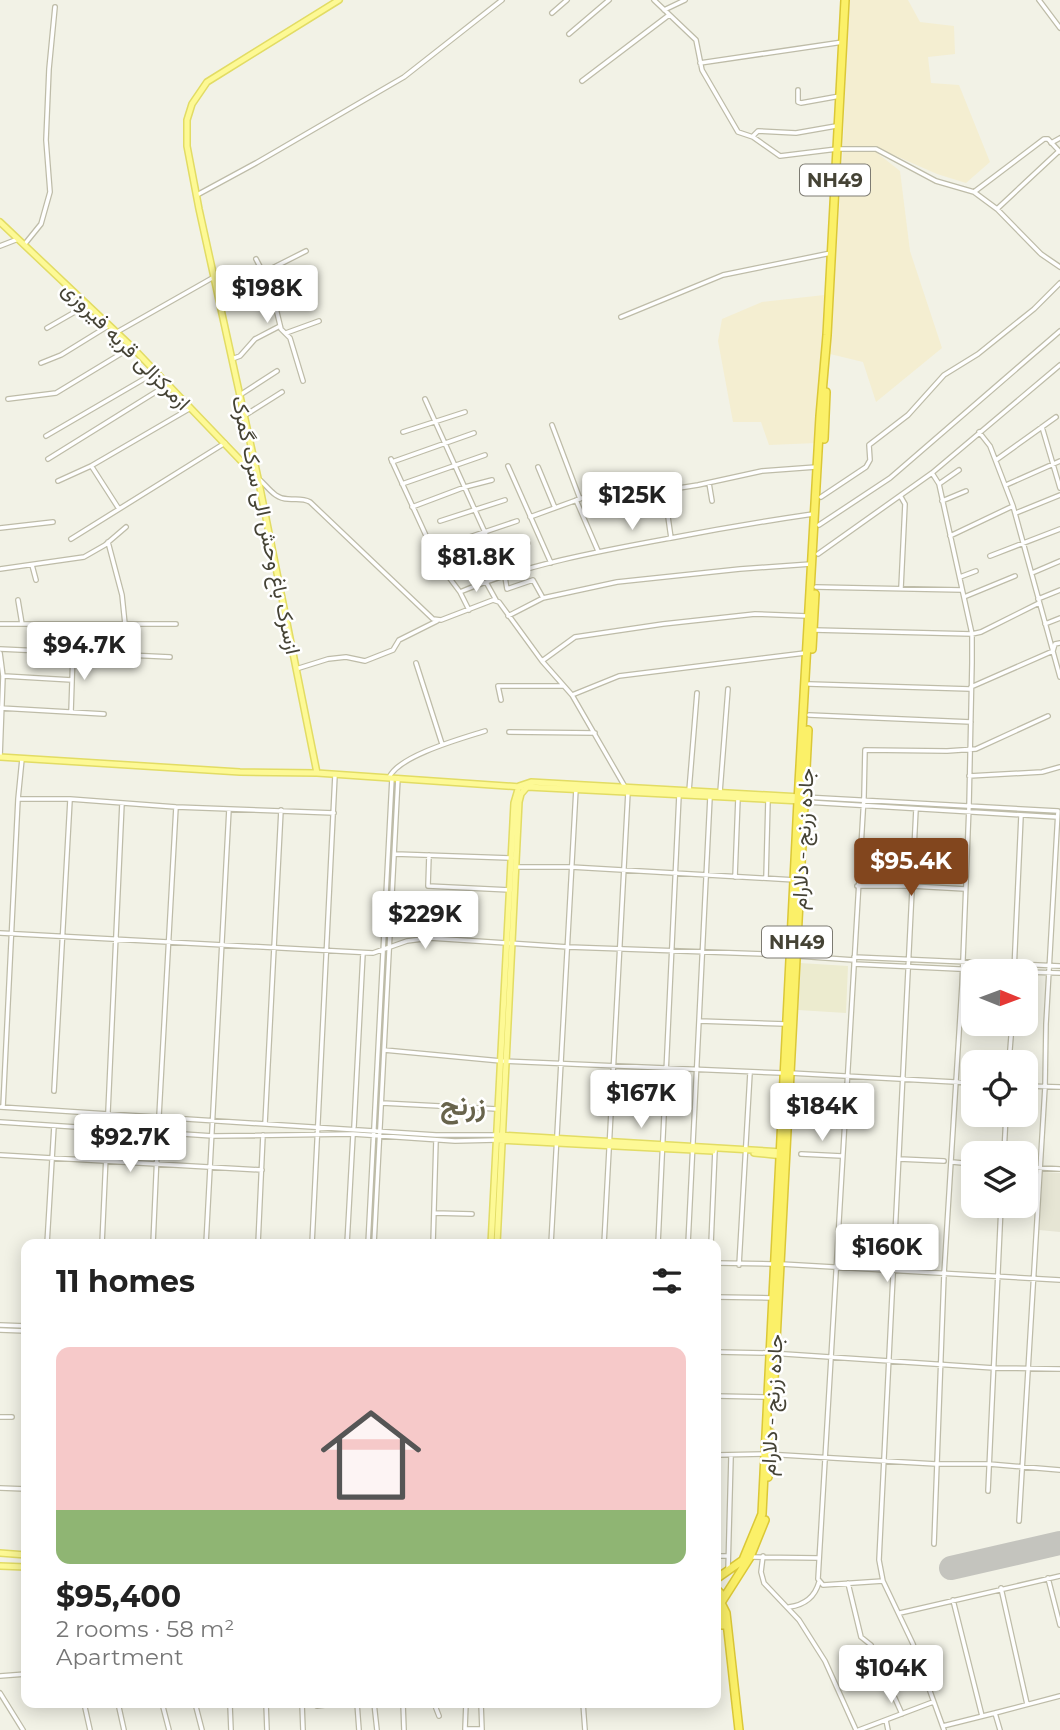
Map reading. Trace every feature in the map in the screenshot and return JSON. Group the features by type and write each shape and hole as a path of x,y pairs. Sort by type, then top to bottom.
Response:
{"highway":[{"name":"جاده زرنج - دلارام","path":"721,1576 743,1560 762,1514 767,1454 798,880 807,653 845,0"},
{"name":"جاده زرنج - دلارام","path":"801,799 814,630 826,359"},
{"name":"جاده زرنج - دلارام","path":"787,1073 786,1024 794,956"},
{"name":"جاده زرنج - دلارام","path":"721,1603 750,1557 766,1513 768,1397 777,1264"},
{"path":"721,1612 737,1730"}],"main road":[{"name":"ازسرک باغ وحش الی سرک گمرک","path":"317,773 258,478 197,195 187,134 188,114 199,93 214,77 339,0"},
{"name":"ازمرکزالی قریه فیروزی","path":"0,222 132,347 244,464 254,461"},
{"path":"0,757 240,772 317,773 522,787 720,792 801,799"},
{"path":"491,1239 503,1061 514,803 522,787 531,782 709,797 801,799"},
{"path":"509,942 510,890 522,787"},
{"path":"497,1239 497,1109 503,1061"},
{"path":"499,1138 783,1154"},
{"path":"0,1553 21,1555"},
{"path":"0,1566 21,1567"}],"street":[{"path":"197,195 404,77 502,0"},
{"path":"552,13 567,0"},
{"path":"569,34 609,0"},
{"path":"654,0 696,40 702,70 737,130 753,137 780,156 837,149 876,149 936,181 974,192 998,209 1041,254 1060,267"},
{"path":"664,10 685,0"},
{"path":"1039,0 1060,28"},
{"path":"24,245 41,224 50,192 46,139 55,7"},
{"path":"582,81 669,15"},
{"path":"700,63 843,42"},
{"path":"798,90 801,103 840,96"},
{"path":"753,137 758,131 796,133 838,125"},
{"path":"1051,143 1060,138"},
{"path":"974,192 1044,139 1060,151 998,209"},
{"path":"0,246 18,239"},
{"path":"219,295 306,251"},
{"path":"621,317 723,275 831,253"},
{"path":"256,259 271,288 280,326 290,338 303,381"},
{"path":"115,332 215,276"},
{"path":"821,497 866,467 870,460 869,445 908,415 944,376 978,354 1034,309 1060,282"},
{"path":"47,328 87,305"},
{"path":"286,333 319,321"},
{"path":"41,363 61,355 108,326"},
{"path":"232,359 240,356 255,339 280,326"},
{"path":"819,525 890,478 1060,331"},
{"path":"8,399 46,396 58,392 132,347"},
{"path":"818,554 932,473 1060,365"},
{"path":"240,395 277,371"},
{"path":"46,436 156,372"},
{"path":"48,458 167,385"},
{"path":"244,416 282,391"},
{"path":"425,399 505,576 506,589 533,580 542,598"},
{"path":"58,481 91,466 189,409"},
{"path":"403,432 465,412"},
{"path":"996,460 1056,417"},
{"path":"552,425 598,551"},
{"path":"1042,427 1060,488"},
{"path":"979,432 990,446 1016,513 1045,624 1059,665 1060,677"},
{"path":"469,610 431,550 392,461 474,433"},
{"path":"71,539 225,443"},
{"path":"402,484 485,455"},
{"path":"1006,485 1060,461"},
{"path":"91,466 119,509"},
{"path":"508,466 551,563"},
{"path":"538,467 555,508"},
{"path":"530,517 596,493 627,496 762,471 818,467"},
{"path":"939,484 959,470"},
{"path":"932,473 939,484 972,634 971,749 962,959"},
{"path":"258,478 277,496 310,502 437,621"},
{"path":"412,507 492,480"},
{"path":"709,482 712,501"},
{"path":"664,489 671,538"},
{"path":"942,501 966,491"},
{"path":"1016,513 1060,495"},
{"path":"901,497 905,504 901,589"},
{"path":"440,521 505,500"},
{"path":"950,536 1013,506"},
{"path":"460,592 505,576 598,551 717,528 815,514"},
{"path":"431,550 517,521"},
{"path":"0,528 53,522"},
{"path":"0,569 84,557 125,527"},
{"path":"990,556 1060,529"},
{"path":"108,542 122,596 125,624"},
{"path":"444,572 528,543"},
{"path":"1032,573 1060,561"},
{"path":"32,564 36,580"},
{"path":"508,616 542,598 617,582 813,564"},
{"path":"960,577 976,571"},
{"path":"964,597 1014,576"},
{"path":"486,582 496,600 542,661 572,695 626,790 604,1239"},
{"path":"816,587 962,590"},
{"path":"814,630 972,634 981,632 1060,590"},
{"path":"18,600 22,624"},
{"path":"296,669 328,659 346,657 365,661 394,650 399,640 437,621 496,600"},
{"path":"542,661 575,637 755,614 809,616"},
{"path":"1045,624 1060,618"},
{"path":"0,624 176,624"},
{"path":"1053,652 1055,644 1060,643"},
{"path":"0,757 0,651 170,657"},
{"path":"71,712 73,652"},
{"path":"809,684 971,687 1053,652"},
{"path":"572,695 620,676 807,653"},
{"path":"416,663 442,744"},
{"path":"2,673 72,680"},
{"path":"501,699 498,686 564,686"},
{"path":"720,792 728,689"},
{"path":"689,791 697,693"},
{"path":"1,708 104,714"},
{"path":"809,715 971,722"},
{"path":"789,1607 806,1602 817,1590 820,1582 818,1558 837,1268 865,750 976,749 1048,716"},
{"path":"374,1239 394,854 393,770 442,744 485,731"},
{"path":"509,732 595,733"},
{"path":"22,759 1,1107 354,1128 380,1136 499,1138"},
{"path":"969,776 1042,772 1060,766"},
{"path":"312,1239 335,775"},
{"path":"368,1239 393,778"},
{"path":"551,1239 576,789"},
{"path":"658,1239 679,795"},
{"path":"688,1239 709,797"},
{"path":"735,877 738,798"},
{"path":"18,799 70,799 176,807 334,813"},
{"path":"54,1091 70,799"},
{"path":"801,799 864,799 1059,811 1041,1168 1019,1521"},
{"path":"801,799 863,807 1059,817"},
{"path":"766,878 768,800"},
{"path":"102,1239 122,803"},
{"path":"159,1117 176,807"},
{"path":"206,1239 229,809"},
{"path":"916,809 879,1560 883,1581 900,1613 944,1728 1060,1696"},
{"path":"265,1124 281,810"},
{"path":"1014,959 1021,815"},
{"path":"394,854 512,858"},
{"path":"429,855 428,886 510,890"},
{"path":"513,867 571,867 798,880"},
{"path":"857,886 965,889"},
{"path":"0,933 363,953 373,953 407,941 430,938 568,947 794,956 961,969"},
{"path":"347,1239 363,953"},
{"path":"854,960 961,961"},
{"path":"1038,965 1060,966"},
{"path":"1038,973 1060,973"},
{"path":"934,1544 944,1275 961,985"},
{"path":"699,1021 786,1024"},
{"path":"384,1050 503,1061 961,1082"},
{"path":"739,1265 750,1073"},
{"path":"1038,1087 1060,1087"},
{"path":"382,1103 497,1109"},
{"path":"0,1122 213,1136 318,1136 374,1133 380,1130 436,1137"},
{"path":"47,1239 54,1126"},
{"path":"153,1239 158,1131"},
{"path":"258,1239 263,1135"},
{"path":"433,1239 436,1137"},
{"path":"711,1239 715,1149"},
{"path":"801,1154 842,1156"},
{"path":"0,1155 262,1170"},
{"path":"900,1159 944,1161"},
{"path":"952,1162 961,1163"},
{"path":"1038,1168 1060,1169"},
{"path":"434,1213 472,1214"},
{"path":"988,1491 1000,1218"},
{"path":"721,1263 777,1264 1060,1280"},
{"path":"721,1297 773,1298"},
{"path":"0,1327 21,1328"},
{"path":"721,1352 773,1353 994,1368 1060,1369"},
{"path":"721,1396 768,1397"},
{"path":"0,1417 12,1418"},
{"path":"721,1456 767,1454 936,1464 989,1464 1060,1470"},
{"path":"728,1572 731,1457"},
{"path":"0,1488 21,1489"},
{"path":"721,1556 728,1556"},
{"path":"763,1556 761,1572 764,1583 789,1607 825,1661 857,1730 933,1702"},
{"path":"750,1557 818,1558"},
{"path":"900,1613 1060,1576"},
{"path":"1048,1578 1060,1625"},
{"path":"820,1582 823,1585 883,1581"},
{"path":"848,1583 861,1637 871,1645 902,1714"},
{"path":"1001,1588 1027,1704"},
{"path":"953,1600 982,1716"},
{"path":"0,1676 21,1674"},
{"path":"0,1693 23,1730"},
{"path":"85,1708 90,1730"},
{"path":"119,1708 124,1730"},
{"path":"163,1708 169,1730"},
{"path":"196,1708 202,1730"},
{"path":"230,1708 231,1730"},
{"path":"266,1708 267,1730"},
{"path":"302,1708 303,1730"},
{"path":"357,1708 359,1730"},
{"path":"375,1708 377,1730"},
{"path":"403,1708 404,1730"},
{"path":"436,1708 439,1716"},
{"path":"466,1708 465,1729 482,1730 481,1708"},
{"path":"583,1708 585,1730"},
{"path":"995,1713 1000,1730"},
{"path":"886,1720 888,1730"}],"shaded area":[{"path":"849,0 908,0 920,22 954,26 955,54 928,57 931,83 959,85 990,162 966,183 937,174 878,148 843,147"},
{"path":"843,150 876,152 900,171 910,251 942,348 876,402 863,362 830,354"},
{"path":"824,295 817,443 769,445 761,422 733,422 718,341 722,319 762,302"},
{"path":"800,963 848,966 846,1013 798,1010"},
{"path":"1043,1172 1060,1173 1060,1232 1039,1230"}],"runway":[{"path":"951,1568 1060,1543"}],"district":[{"name":"زرنج","path":"463,1105"}]}
